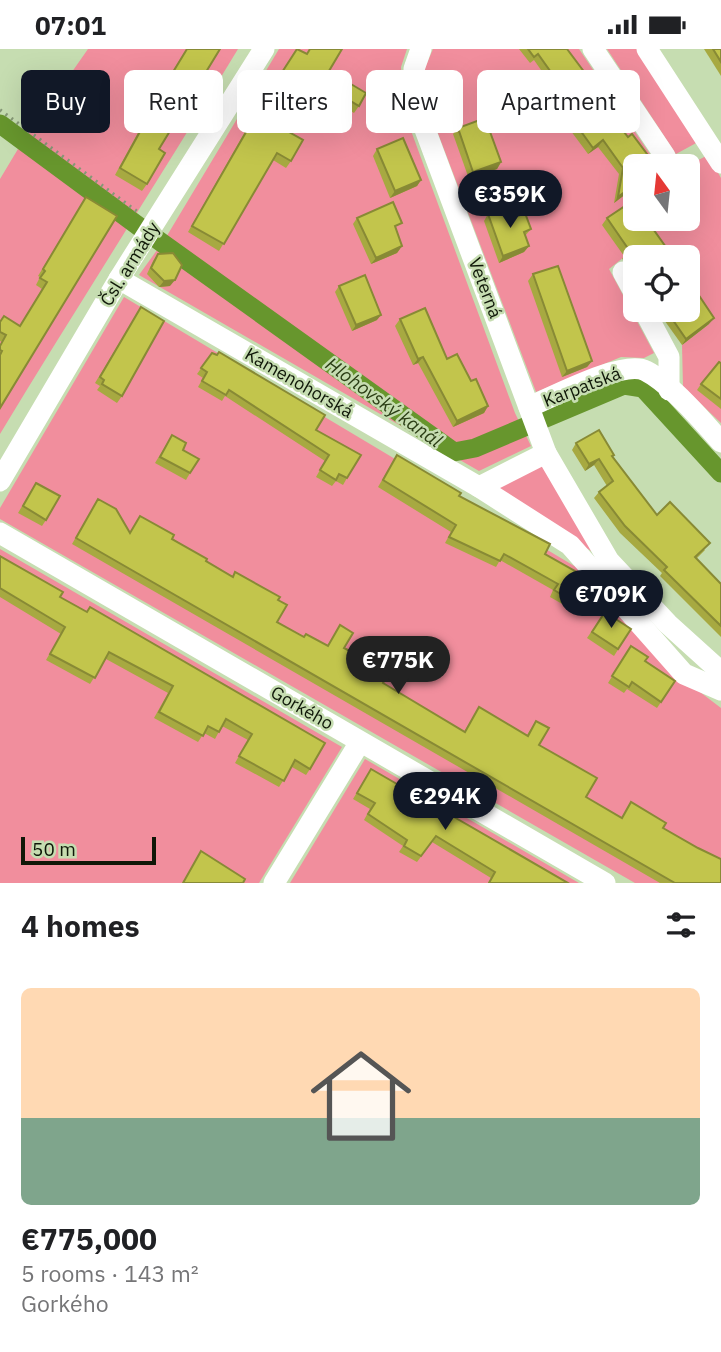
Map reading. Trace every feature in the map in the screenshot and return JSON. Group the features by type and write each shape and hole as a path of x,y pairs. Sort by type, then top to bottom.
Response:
{"street":[{"name":"Čsl. armády","path":"0,481 119,279 264,49"},
{"name":"Veterná","path":"421,49 414,69 417,108 529,407"},
{"path":"593,49 664,154"},
{"path":"647,49 721,163"},
{"name":"Kamenohorská","path":"119,279 479,487 570,545 684,674 721,690"},
{"path":"650,322 669,357 669,390"},
{"name":"Karpatská","path":"529,407 622,369 645,369 699,417 721,442"},
{"path":"529,407 546,453 609,561 668,624 721,672"},
{"path":"479,487 546,453"},
{"name":"Gorkého","path":"0,533 605,883"},
{"path":"274,883 360,742"}],"path":[{"path":"0,110 155,224"}],"shaded area":[{"path":"88,49 238,49 223,73 223,70 124,70 124,133 186,133 0,434 0,179 29,133 110,133 110,70 73,70"},
{"path":"279,49 407,49 401,70 366,70 366,133 412,133 515,413 531,446 479,471 139,275 165,239 237,119 237,133 352,133 352,70 266,70"},
{"path":"433,49 579,49 593,70 477,70 477,133 636,133 650,154 623,154 623,231 700,231 700,159 708,155 721,178 721,423 683,387 682,345 709,324 700,311 700,245 623,245 623,258 609,269 623,295 623,322 637,322 654,353 644,358 621,357 536,392 438,133 463,133 463,70 425,68"},
{"path":"607,49 639,49 698,142 676,154 640,99 640,70 621,70"},
{"path":"124,297 586,573 679,676 721,708 721,883 635,883 0,519 0,508"},
{"path":"546,453 609,561 479,487"},
{"path":"0,549 342,747 259,883 0,883"},
{"path":"365,759 579,883 290,883"}],"building":[{"path":"187,49 220,49 207,70 174,70"},
{"path":"297,49 307,54 310,49 342,49 330,70 283,70"},
{"path":"528,49 567,49 583,70 549,70 538,54 534,57"},
{"path":"713,49 721,49 721,62"},
{"path":"352,85 366,93 359,106 352,102"},
{"path":"477,121 477,133 490,133 501,162 473,172 460,133 463,133 463,126"},
{"path":"139,133 169,133 159,149 165,153 147,184 120,168"},
{"path":"246,133 291,133 303,140 291,161 277,153 224,244 192,226"},
{"path":"582,133 625,133 628,137 632,134 647,154 623,154 623,168 603,140 593,148"},
{"path":"403,138 421,180 395,191 377,149"},
{"path":"623,168 623,193 618,197"},
{"path":"86,197 117,216 0,408 0,346 6,335 0,332 0,322 4,316 20,326 47,282 40,278 45,271 43,269"},
{"path":"393,202 402,223 395,226 402,246 376,258 357,218"},
{"path":"514,206 518,216 525,213 531,229 524,232 529,246 503,256 488,214"},
{"path":"623,207 623,231 655,231 664,245 626,245 607,218"},
{"path":"173,253 182,265 175,280 164,281 151,268 158,254"},
{"path":"558,266 592,361 567,371 533,274"},
{"path":"365,275 381,315 356,325 339,286"},
{"path":"700,297 714,318 686,339 674,322 700,322"},
{"path":"141,307 164,321 122,396 102,384 104,380 100,377"},
{"path":"425,308 447,359 457,354 471,381 476,379 488,406 457,421 423,357 418,359 400,319"},
{"path":"219,352 325,415 316,430 361,455 347,478 339,474 336,480 320,470 329,455 229,390 226,395 202,381 207,372 201,368 212,353 217,355"},
{"path":"719,362 721,363 721,399 701,384"},
{"path":"599,430 614,455 612,456 657,515 670,502 710,543 695,557 721,584 721,626 664,570 667,567 625,526 599,492 613,481 599,459 589,464 576,443"},
{"path":"172,435 186,443 183,450 199,459 190,473 160,457"},
{"path":"397,455 461,493 459,496 550,544 545,554 596,583 583,607 554,590 558,584 504,554 500,561 449,537 456,525 383,480"},
{"path":"36,483 60,496 46,520 23,506"},
{"path":"98,499 116,509 130,533 140,516 174,535 172,539 233,577 235,572 280,597 278,600 287,605 277,622 304,637 306,634 328,646 340,625 353,633 344,648 369,661 378,645 398,656 383,683 465,732 479,707 528,736 536,721 549,728 539,745 597,778 586,797 622,818 631,802 666,823 663,828 721,859 721,883 675,883 76,538"},
{"path":"0,556 63,592 60,597 87,612 90,607 325,743 310,769 295,760 284,781 239,756 252,734 226,719 219,732 208,726 203,736 159,712 173,686 109,652 95,678 50,654 65,627 0,588"},
{"path":"605,612 631,629 618,649 592,632"},
{"path":"631,646 648,657 645,661 675,681 661,702 632,682 629,687 612,676"},
{"path":"371,769 568,883 489,883 495,872 436,836 421,856 404,846 407,840 368,814 375,803 357,793"},
{"path":"201,851 245,879 243,883 183,883"}],"waterway":[{"name":"Hlohovský kanál","path":"0,124 141,228"},
{"name":"Hlohovský kanál","path":"158,240 454,452 475,448 624,385 643,388 721,473"}]}
